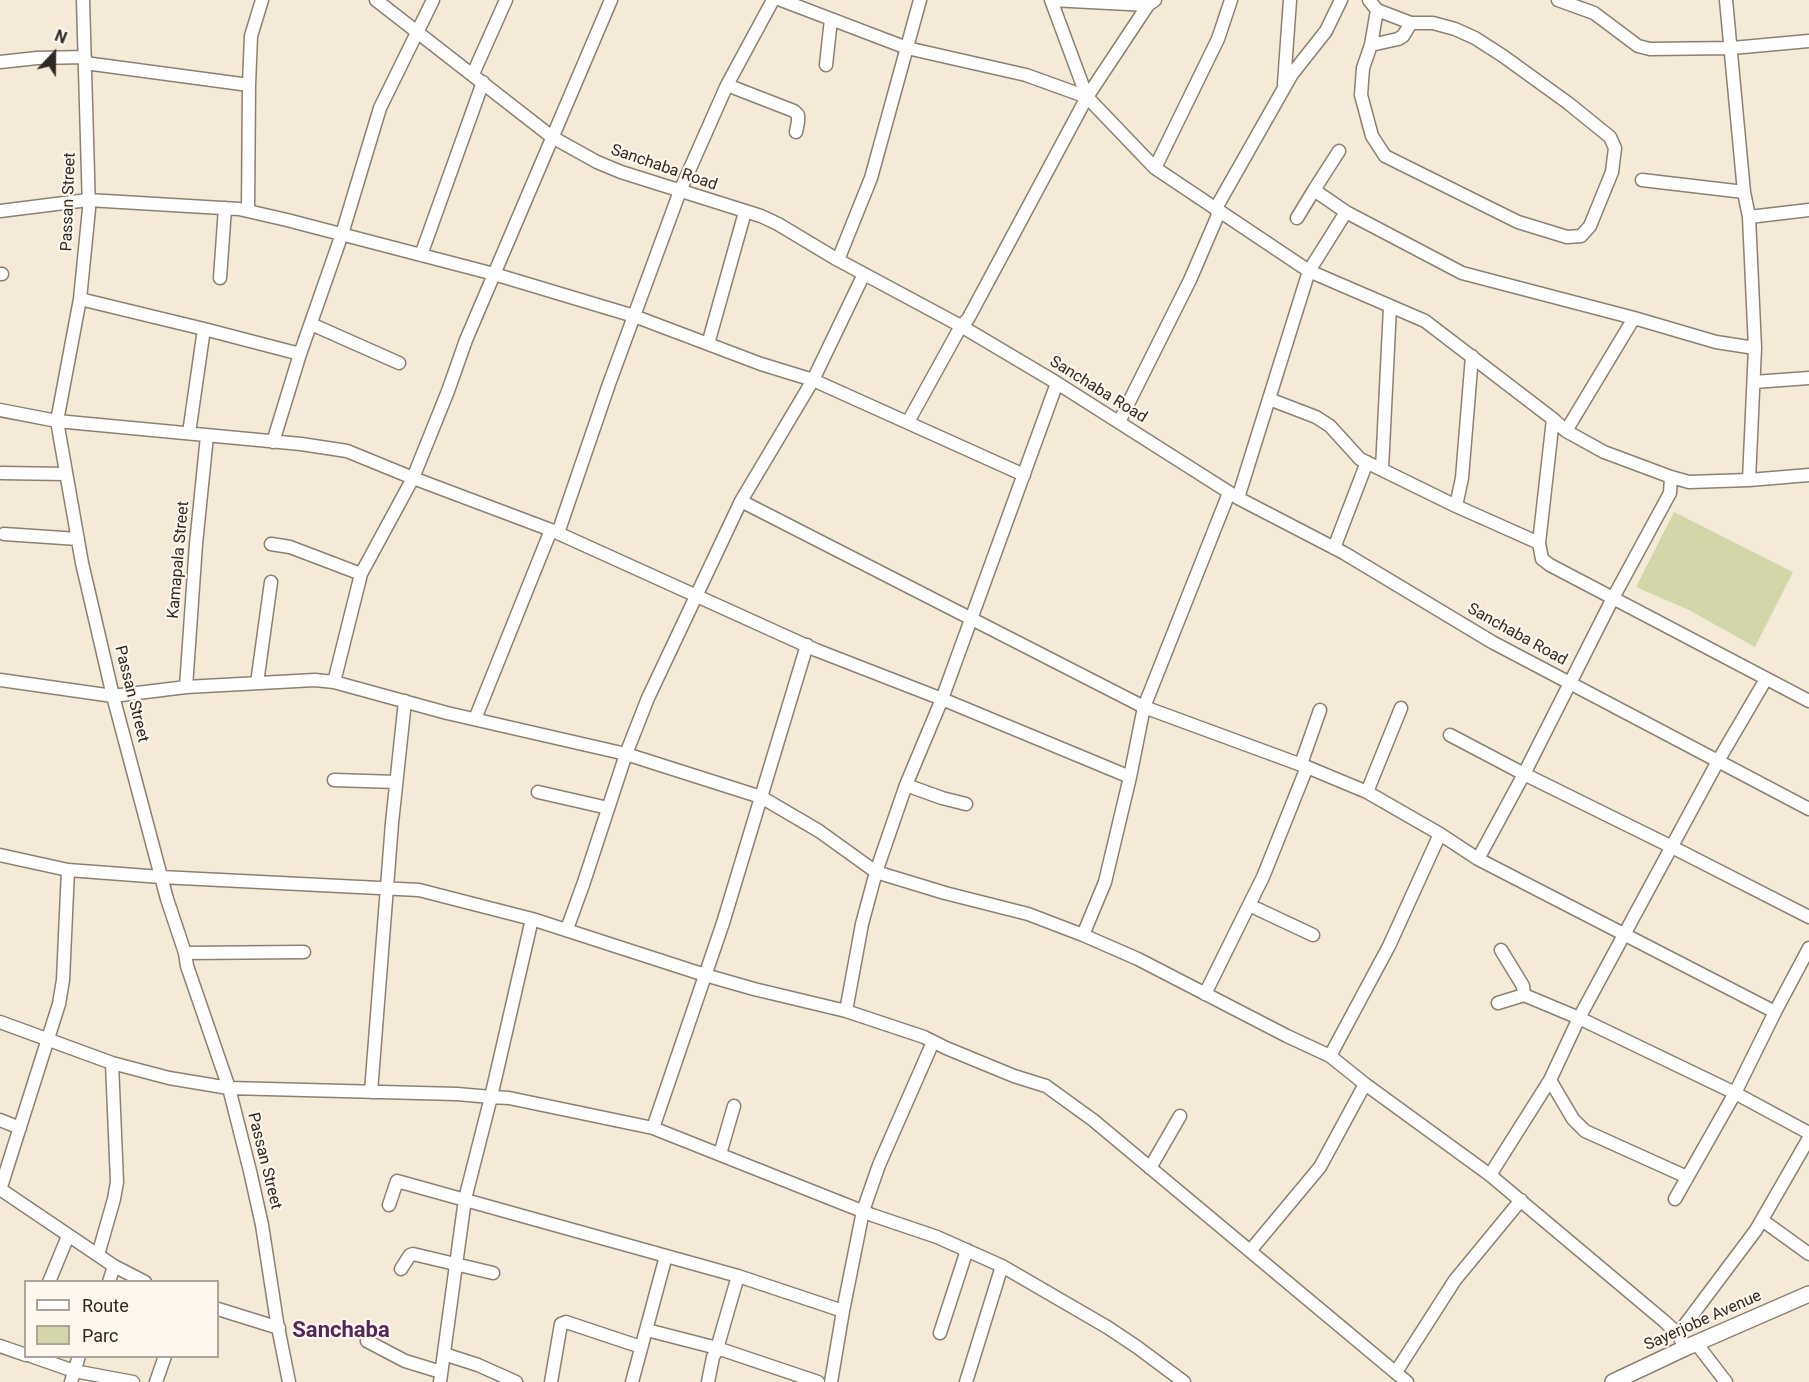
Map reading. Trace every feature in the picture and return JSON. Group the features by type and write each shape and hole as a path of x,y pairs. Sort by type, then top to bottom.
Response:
{"main road":[{"name":"Sayerjobe Avenue","path":"1613,1382 1690,1345 1809,1294"}],"street":[{"name":"Passan Street","path":"83,0 88,200 80,299 57,421 78,539 113,696 187,966 229,1088 262,1225 289,1382"},
{"path":"248,212 251,36 262,0"},
{"name":"Sanchaba Road","path":"376,0 552,137 597,162 761,216 778,224 837,260 961,326 1057,383 1234,496 1334,548 1492,642 1809,809"},
{"path":"273,442 300,354 342,234 380,108 433,0"},
{"path":"473,74 506,0"},
{"path":"334,682 361,574 413,478 466,340 611,0"},
{"path":"475,719 554,531 680,191 727,85 773,0"},
{"path":"781,0 907,48 1026,75 1087,97"},
{"path":"837,260 871,178 920,0"},
{"path":"1151,3 1051,0 1087,97 1155,168 1310,271 1425,321 1566,431 1604,452 1689,482 1809,475"},
{"path":"1155,168 1218,39 1231,0"},
{"path":"1284,88 1290,0"},
{"path":"1119,422 1190,280 1218,216 1216,208 1292,74 1326,31 1341,0"},
{"path":"1558,0 1594,13 1638,46 1650,49 1732,48 1809,41"},
{"path":"1726,0 1744,192 1749,217 1755,348 1749,480"},
{"path":"909,422 961,326 968,319 1087,97 1151,3"},
{"path":"1373,5 1411,23 1433,23 1475,38 1568,103 1610,137 1615,148 1612,172 1590,226 1581,236 1567,237 1518,222 1385,156 1372,136 1360,95 1363,68 1371,45 1373,5"},
{"path":"826,64 831,19"},
{"path":"1371,45 1398,39 1403,36 1411,23"},
{"path":"0,62 37,58 85,60 249,85"},
{"path":"421,255 483,82"},
{"path":"727,85 794,111 798,115 796,132"},
{"path":"1297,218 1340,151"},
{"path":"1642,180 1744,192"},
{"path":"1314,190 1346,212 1462,273 1716,342 1755,348"},
{"path":"0,212 88,200 225,208 342,234 494,274 634,316 762,364 813,380 1024,475"},
{"path":"220,278 225,208"},
{"path":"1749,217 1809,210"},
{"path":"708,344 745,212"},
{"path":"1083,935 1105,882 1144,707 1234,496 1269,399 1310,271 1346,212"},
{"path":"567,929 626,754 648,698 741,501 813,380 864,274"},
{"path":"80,299 204,328 300,354"},
{"path":"1382,469 1390,307"},
{"path":"1566,431 1634,318"},
{"path":"311,324 399,363"},
{"path":"189,434 204,328"},
{"path":"1456,506 1462,478 1472,356"},
{"path":"1754,382 1809,378"},
{"path":"846,1011 862,924 876,872 906,785 942,699 1057,383"},
{"path":"1269,399 1316,417 1330,426 1360,459 1539,543"},
{"path":"0,410 57,421 346,451 554,531 807,645 1130,777"},
{"path":"1553,419 1539,543 1542,559 1809,701"},
{"name":"Kamapala Street","path":"134,693 186,687 196,544 207,436"},
{"path":"1334,548 1367,462"},
{"path":"2,473 66,474"},
{"path":"1478,858 1670,492 1671,477"},
{"path":"741,501 1144,707 1304,766 1367,792 1478,858 1775,1012"},
{"path":"4,534 78,539"},
{"path":"272,544 300,551 361,574"},
{"path":"257,683 271,582"},
{"path":"653,1128 723,923 807,645"},
{"path":"1490,1174 1550,1080 1579,1018 1718,761 1766,679"},
{"path":"0,680 113,696 186,687 315,680 334,682 475,719 626,754 760,797 819,831 876,872 1028,915 1083,935 1138,959 1330,1056 1490,1174 1678,1334 1726,1382"},
{"path":"371,1092 396,782 405,701"},
{"path":"1367,792 1401,708"},
{"path":"1205,994 1263,877 1304,766 1320,710"},
{"path":"1450,735 1809,917"},
{"path":"334,780 396,782"},
{"path":"906,785 966,804"},
{"path":"538,792 608,808"},
{"path":"1330,1056 1389,946 1440,834"},
{"path":"0,855 68,870 419,890 567,929 754,989 846,1011 933,1042 1014,1076 1046,1086 1093,1120 1407,1382"},
{"path":"68,870 63,980 59,1004 0,1189 114,1266 143,1280"},
{"path":"1249,905 1313,935"},
{"path":"367,1341 441,1377 465,1199 532,919"},
{"path":"1675,1199 1735,1093 1809,948"},
{"path":"1501,950 1522,986 1524,995"},
{"path":"185,953 304,952"},
{"path":"1498,1003 1524,995 1579,1018 1735,1093 1809,1133"},
{"path":"0,1022 112,1064 169,1078 229,1088 491,1096 653,1128 864,1211 937,1237 1002,1266 1107,1327 1184,1382"},
{"path":"831,1382 864,1211 879,1165 933,1042"},
{"path":"98,1255 117,1182 112,1064"},
{"path":"1550,1080 1573,1119 1585,1131 1687,1177"},
{"path":"1250,1251 1320,1167 1365,1084"},
{"path":"720,1154 734,1106"},
{"path":"1150,1168 1180,1116"},
{"path":"0,1120 20,1128"},
{"path":"1678,1334 1762,1220 1809,1138"},
{"path":"389,1206 397,1181 738,1276 843,1311"},
{"path":"1396,1372 1455,1280 1521,1200"},
{"path":"1762,1220 1809,1254"},
{"path":"49,1280 68,1236"},
{"path":"940,1334 968,1251"},
{"path":"402,1269 410,1255 413,1254 493,1273"},
{"path":"632,1382 666,1256"},
{"path":"109,1280 114,1266"},
{"path":"966,1382 1002,1266"},
{"path":"708,1382 713,1357 738,1276"},
{"path":"219,1309 279,1328"},
{"path":"551,1382 561,1324 566,1322 641,1347"},
{"path":"647,1330 717,1348 818,1382"},
{"path":"0,1346 24,1354"},
{"path":"444,1354 478,1365 516,1382"},
{"path":"35,1358 72,1376 133,1382"},
{"path":"72,1376 78,1358"},
{"path":"156,1382 164,1358"}],"green space":[{"path":"1674,512 1793,572 1755,647 1689,610 1636,587"}],"district":[{"name":"Sanchaba","path":"341,1331"}]}
